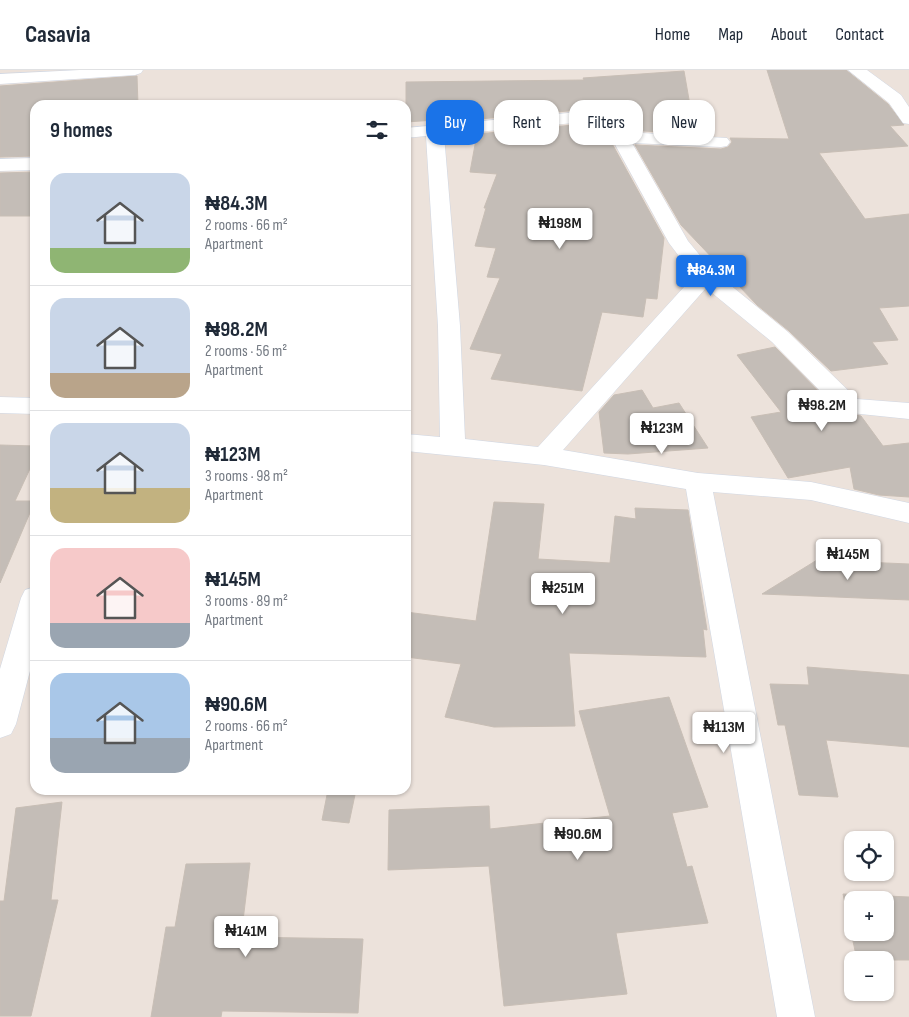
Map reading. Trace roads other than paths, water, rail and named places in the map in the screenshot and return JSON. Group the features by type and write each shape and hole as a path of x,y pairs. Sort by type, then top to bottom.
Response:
{"street":[{"path":"0,79 136,70"},
{"path":"856,70 895,99 909,119"},
{"path":"484,126 569,118"},
{"path":"411,132 426,131"},
{"path":"643,138 721,142"},
{"path":"436,145 449,326 453,447"},
{"path":"624,145 679,243 705,276 780,337 850,406 909,411"},
{"path":"0,165 30,164"},
{"path":"544,456 705,276"},
{"path":"0,405 30,406"},
{"path":"411,443 544,456 698,482 811,491 909,513"},
{"path":"698,482 796,1017"},
{"path":"0,724 30,616"}]}
